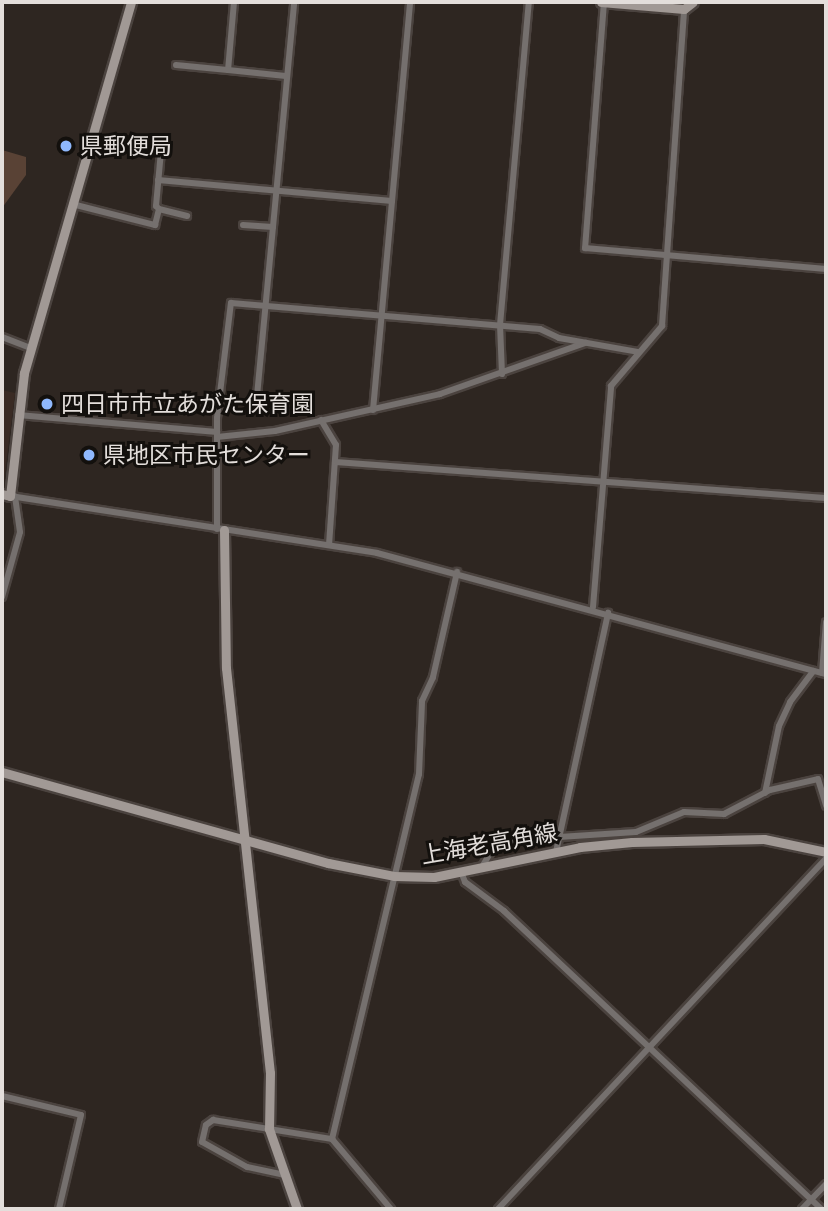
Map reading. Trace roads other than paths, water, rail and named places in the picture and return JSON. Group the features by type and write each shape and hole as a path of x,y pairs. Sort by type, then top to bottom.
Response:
{"main road":[{"path":"9,495 18,415 31,348 131,2"},
{"path":"603,2 684,9 693,2"},
{"path":"220,530 226,668 270,1073 269,1129 297,1209"},
{"name":"上海老高角線","path":"2,772 244,839 394,876 434,877 556,852 632,842 746,838 826,852"}],"street":[{"path":"228,70 234,2"},
{"path":"257,396 294,2"},
{"path":"373,410 410,2"},
{"path":"502,373 500,325 529,2"},
{"path":"603,2 584,248 826,269"},
{"path":"593,607 611,386 662,326 684,9"},
{"path":"176,65 286,76"},
{"path":"72,204 155,225 159,209 158,180 162,140"},
{"path":"158,180 392,201"},
{"path":"159,209 187,216"},
{"path":"243,225 273,227"},
{"path":"220,530 217,435 232,303 540,328 587,342 638,352"},
{"path":"2,337 31,348"},
{"path":"18,415 217,435 373,410 502,373 587,342"},
{"path":"321,420 335,438 329,544"},
{"path":"335,462 826,498"},
{"path":"2,597 20,532 9,495 220,530 329,544 457,572 593,607 824,673 826,622"},
{"path":"332,1139 419,774 422,701 433,677 457,572"},
{"path":"556,852 608,613"},
{"path":"765,793 779,726 813,671"},
{"path":"482,867 492,848 504,843 560,834 636,832 684,812 724,814 765,793 818,779 826,806"},
{"path":"498,1209 826,858"},
{"path":"461,872 464,882 504,911 820,1209"},
{"path":"2,1096 81,1115 59,1209"},
{"path":"285,1175 247,1167 202,1142 205,1125 212,1119 332,1139 391,1209"},
{"path":"802,1209 826,1184"}],"place":[{"name":"県郵便局","path":"66,146"},
{"name":"四日市市立あがた保育園","path":"47,404"},
{"name":"県地区市民センター","path":"89,455"}]}
